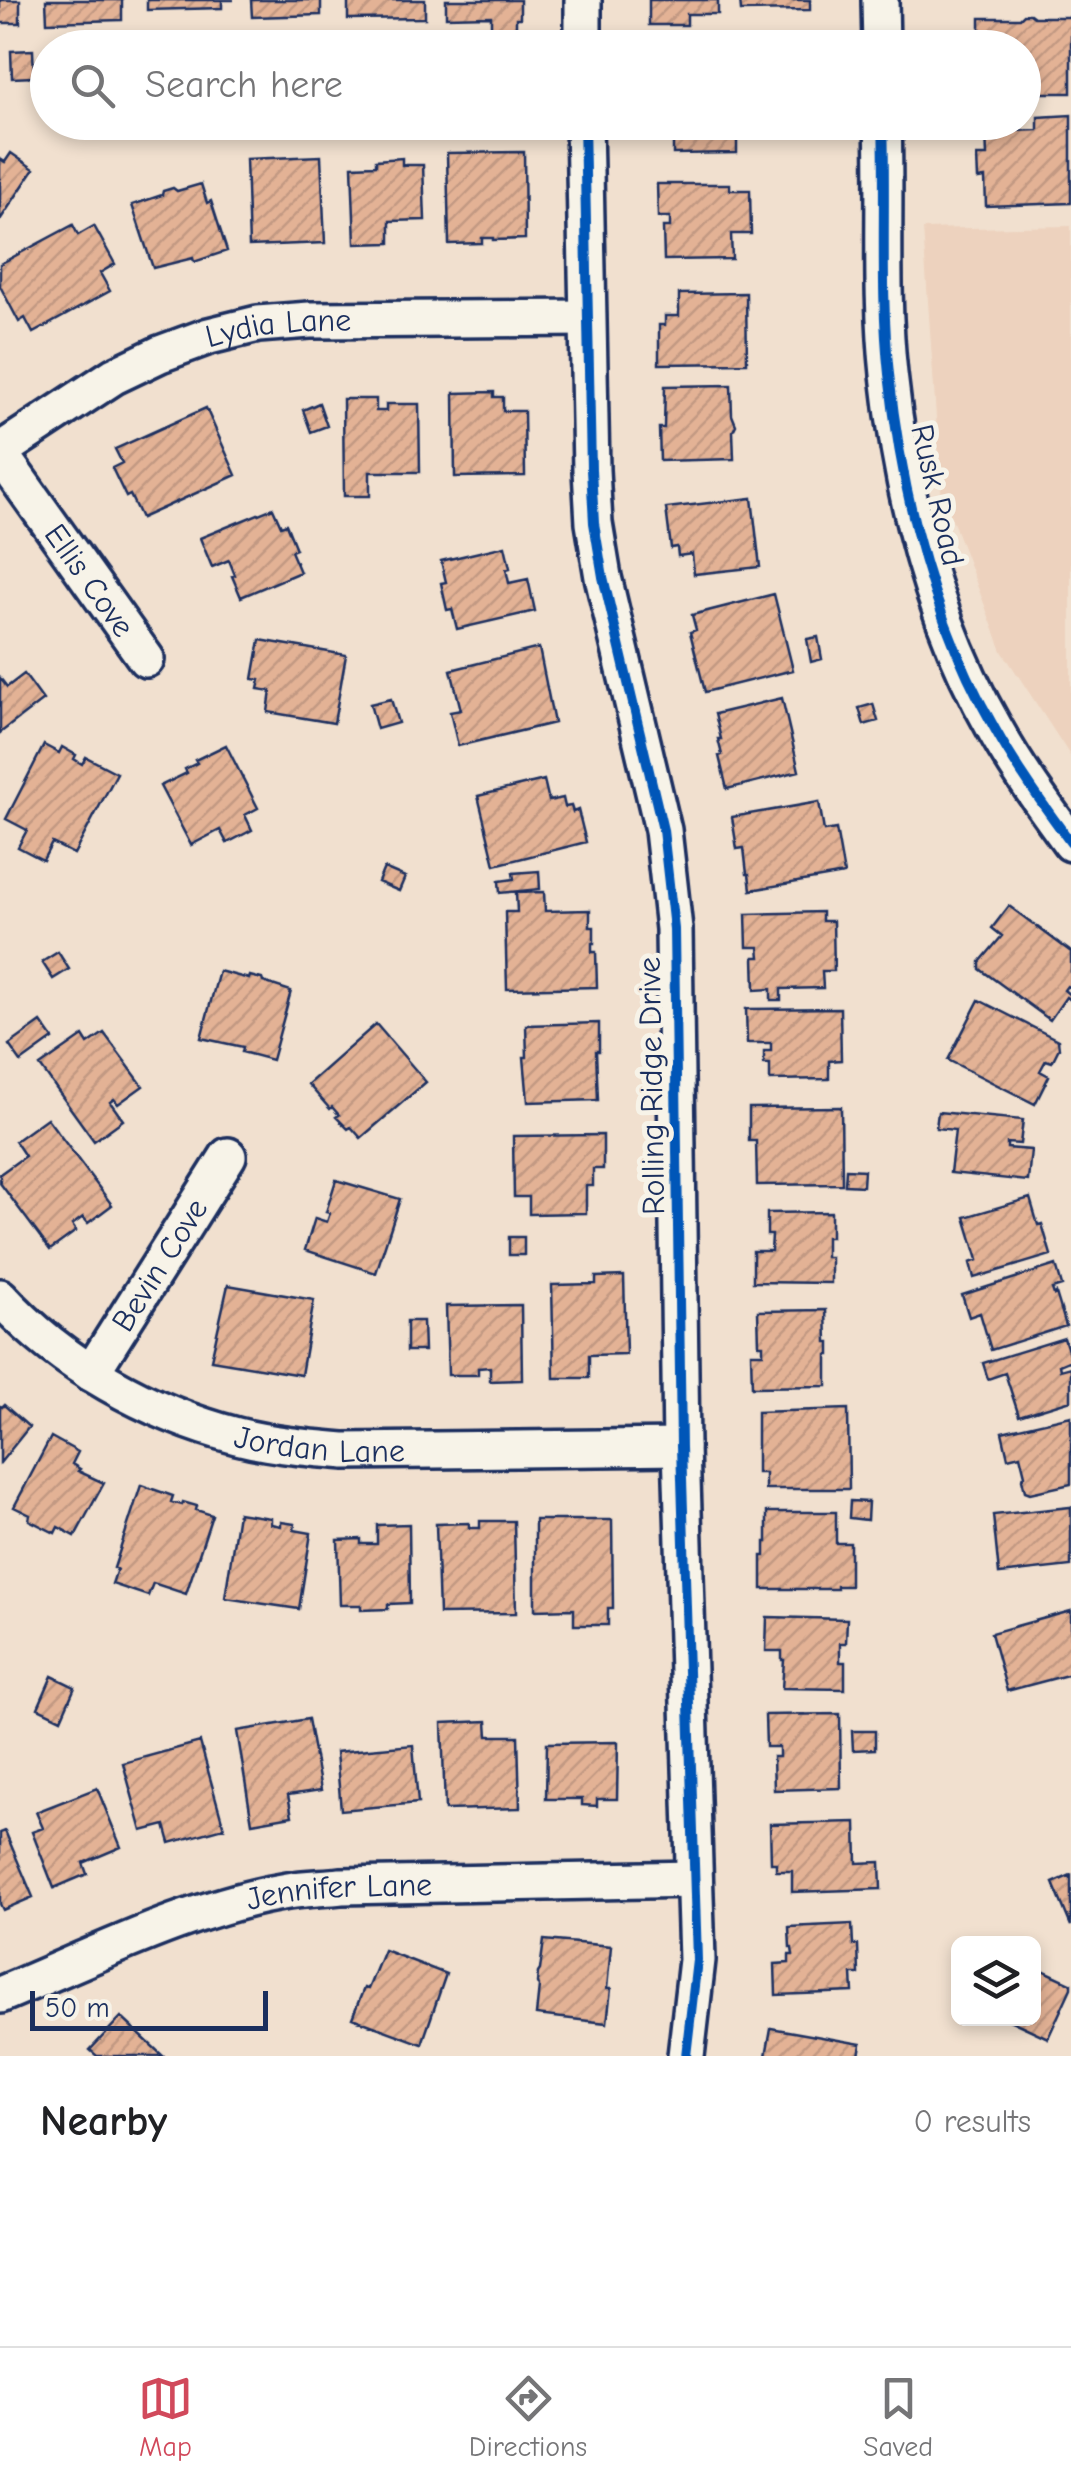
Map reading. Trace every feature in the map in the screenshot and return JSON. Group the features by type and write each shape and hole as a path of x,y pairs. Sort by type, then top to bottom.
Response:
{"street":[{"path":"583,0 584,30"},
{"path":"880,0 881,30"},
{"name":"Rolling Ridge Drive","path":"584,140 594,523 662,830 674,929 681,1447 697,1960 686,2056"},
{"name":"Rusk Road","path":"884,140 884,269 889,372 917,531 940,610 959,657 1004,744 1071,843"},
{"name":"Lydia Lane","path":"0,453 114,376 192,342 258,324 310,320 587,318"},
{"name":"Ellis Cove","path":"0,453 146,659"},
{"name":"Bevin Cove","path":"91,1373 228,1156"},
{"name":"Jordan Lane","path":"0,1297 46,1341 91,1373 138,1399 238,1436 344,1451 681,1447"},
{"name":"Jennifer Lane","path":"0,1995 186,1918 289,1890 694,1879"}],"shaded area":[{"path":"1071,226 1071,757 1002,651 941,490 923,229"}],"building":[{"path":"0,0 20,0 20,23 0,23"},
{"path":"46,0 122,0 122,20 47,22"},
{"path":"147,0 222,0 222,8 147,10"},
{"path":"251,0 321,0 321,15 252,17"},
{"path":"348,0 425,0 425,18 348,19"},
{"path":"446,0 520,0 516,30 491,30 491,16 446,17"},
{"path":"649,0 718,0 718,14 687,14 687,25 649,25"},
{"path":"740,0 810,0 810,10 741,11"},
{"path":"1024,14 1071,17 1071,93 1041,93 1041,30 980,30 980,18 1020,18"},
{"path":"30,50 30,77 12,78 11,51"},
{"path":"1071,115 1071,203 986,206 985,178 978,179 977,156 987,156 986,140 1041,140 1041,117"},
{"path":"673,140 737,140 737,153 673,154"},
{"path":"524,152 525,239 482,238 482,243 449,244 447,153"},
{"path":"11,153 34,169 0,220 0,159 5,162"},
{"path":"321,156 325,243 249,246 246,159"},
{"path":"402,158 402,165 423,165 425,220 390,221 390,243 355,244 352,166"},
{"path":"201,184 207,203 211,201 227,251 194,262 193,258 153,268 132,205 162,195 163,191"},
{"path":"657,184 730,184 730,190 750,190 751,234 731,234 732,259 664,260 663,227 670,227 670,217 658,217"},
{"path":"73,225 78,235 94,226 115,264 100,273 110,291 33,333 25,318 19,322 0,286 0,264"},
{"path":"746,293 747,363 659,364 659,325 665,325 665,316 679,316 679,294"},
{"path":"731,385 736,425 734,459 660,461 659,428 664,428 665,386"},
{"path":"494,392 494,397 503,397 503,411 524,411 525,476 455,477 454,393"},
{"path":"343,399 376,399 376,411 386,411 386,404 419,404 420,472 370,472 370,496 344,496"},
{"path":"319,403 327,426 311,432 303,410"},
{"path":"206,408 236,475 141,518 112,468 122,463 115,449"},
{"path":"752,498 760,567 694,574 692,554 678,556 677,547 671,548 666,508"},
{"path":"273,508 281,526 286,524 300,572 241,597 229,560 212,567 200,538"},
{"path":"505,546 509,583 528,579 535,611 457,629 452,609 447,610 441,561"},
{"path":"774,594 793,670 705,692 690,632 696,630 692,615"},
{"path":"818,637 822,659 811,662 807,639"},
{"path":"260,640 346,655 334,723 268,712 271,691 258,689 260,680 253,679"},
{"path":"539,648 554,723 458,746 450,712 461,710 451,670"},
{"path":"24,674 43,700 0,733 0,678 7,687"},
{"path":"782,698 799,771 727,789 715,714"},
{"path":"391,699 398,723 377,729 370,704"},
{"path":"873,704 878,721 864,725 859,708"},
{"path":"44,745 59,753 62,747 82,764 86,757 117,773 74,854 52,843 43,860 18,847 27,830 6,819"},
{"path":"226,745 258,808 245,815 252,830 227,843 220,830 191,845 160,786 187,773 185,769 197,763 195,760"},
{"path":"544,780 549,801 563,798 565,807 571,806 573,812 578,810 586,842 495,865 478,796"},
{"path":"819,802 824,831 836,829 844,874 751,890 744,848 737,849 732,817"},
{"path":"384,868 405,877 399,891 378,882"},
{"path":"539,871 540,889 500,893 499,881 514,879 513,873"},
{"path":"544,892 545,911 590,910 597,987 507,989 505,912 517,912 516,893"},
{"path":"1009,906 1071,952 1071,988 1067,986 1064,990 1071,996 1066,997 1050,1020 980,969 980,962 1002,936 992,928"},
{"path":"822,912 822,921 833,921 834,971 822,971 823,988 781,989 781,1000 771,1000 771,989 755,990 754,957 760,957 759,947 747,947 746,914"},
{"path":"58,952 69,969 53,979 42,962"},
{"path":"219,971 262,979 291,991 272,1060 242,1052 243,1047 201,1038"},
{"path":"979,1000 1058,1040 1059,1048 1052,1062 1046,1060 1040,1071 1049,1076 1035,1104 948,1060"},
{"path":"840,1008 841,1060 829,1061 829,1079 770,1080 770,1064 764,1064 764,1051 771,1051 771,1043 747,1043 746,1009"},
{"path":"41,1022 53,1039 21,1062 9,1045"},
{"path":"599,1023 598,1100 528,1102 526,1025"},
{"path":"376,1024 426,1082 361,1138 336,1117 339,1115 308,1084"},
{"path":"104,1033 143,1086 118,1104 114,1099 110,1102 123,1120 94,1141 40,1066 83,1036 88,1044"},
{"path":"841,1107 842,1184 757,1185 756,1141 749,1141 749,1108"},
{"path":"938,1112 1023,1120 1020,1144 1007,1143 1007,1148 1031,1150 1028,1181 950,1173 955,1130 936,1128"},
{"path":"47,1118 112,1205 88,1223 83,1217 72,1225 76,1231 50,1250 0,1183 0,1174 25,1156 15,1141"},
{"path":"603,1135 603,1169 593,1169 593,1186 586,1186 586,1213 529,1214 529,1197 514,1197 513,1136"},
{"path":"846,1169 864,1170 863,1186 845,1185"},
{"path":"336,1180 400,1199 376,1273 305,1250 315,1218 327,1222 330,1213 326,1212"},
{"path":"1030,1198 1051,1255 974,1278 970,1263 978,1260 965,1217"},
{"path":"831,1212 826,1257 831,1257 831,1283 753,1282 753,1251 771,1251 767,1213"},
{"path":"509,1237 524,1237 524,1255 509,1255"},
{"path":"1056,1265 1062,1286 1052,1289 1066,1326 991,1350 980,1313 969,1317 962,1295"},
{"path":"624,1276 626,1354 589,1355 589,1378 554,1378 552,1285 596,1284 596,1277"},
{"path":"228,1285 314,1300 301,1375 211,1360"},
{"path":"521,1305 522,1380 490,1381 490,1367 478,1368 478,1375 448,1375 446,1306"},
{"path":"826,1310 830,1342 827,1386 752,1387 751,1353 763,1353 763,1345 759,1345 758,1311"},
{"path":"407,1321 423,1321 424,1351 407,1351"},
{"path":"1064,1338 1071,1360 1059,1365 1060,1370 1071,1367 1071,1400 1019,1416 1005,1373 988,1379 983,1363"},
{"path":"4,1405 29,1427 0,1463 0,1406"},
{"path":"848,1409 849,1489 765,1489 765,1473 757,1473 757,1412"},
{"path":"1071,1416 1071,1484 1025,1491 1020,1455 1008,1458 1002,1432"},
{"path":"51,1437 78,1452 72,1464 78,1471 104,1483 75,1536 58,1527 55,1533 14,1507"},
{"path":"141,1485 173,1496 171,1502 197,1506 196,1510 212,1515 186,1594 153,1583 148,1596 112,1584"},
{"path":"850,1501 868,1502 867,1520 849,1518"},
{"path":"1071,1507 1071,1566 999,1574 993,1515"},
{"path":"767,1512 836,1512 836,1543 850,1543 850,1586 762,1589"},
{"path":"238,1513 271,1518 271,1524 281,1526 281,1522 295,1524 294,1530 311,1533 299,1609 225,1598"},
{"path":"535,1520 612,1520 613,1608 608,1608 608,1625 574,1625 574,1609 535,1610"},
{"path":"480,1521 514,1521 516,1613 439,1614 436,1524 469,1523 469,1528 480,1528"},
{"path":"409,1524 410,1603 361,1610 361,1605 340,1605 338,1540 361,1539 361,1544 377,1544 377,1525"},
{"path":"1071,1611 1071,1674 1007,1691 991,1633"},
{"path":"767,1617 847,1619 846,1643 840,1643 845,1689 782,1688 782,1651 766,1651"},
{"path":"52,1676 75,1687 61,1719 38,1708"},
{"path":"840,1714 841,1788 774,1790 773,1757 779,1757 779,1747 766,1747 765,1715"},
{"path":"308,1719 321,1790 288,1795 292,1816 252,1823 237,1731"},
{"path":"487,1721 488,1736 518,1736 520,1808 445,1810 442,1723"},
{"path":"852,1731 875,1731 875,1749 853,1750"},
{"path":"200,1742 224,1828 170,1843 165,1825 142,1831 123,1763"},
{"path":"618,1742 617,1799 597,1799 597,1806 582,1805 582,1799 546,1799 547,1743"},
{"path":"413,1745 418,1803 341,1810 336,1752"},
{"path":"97,1788 121,1847 83,1863 87,1874 54,1888 32,1832 43,1828 36,1812"},
{"path":"856,1822 857,1863 880,1862 881,1889 792,1892 792,1871 776,1871 776,1863 771,1863 770,1824"},
{"path":"5,1831 33,1897 3,1910 0,1833"},
{"path":"1071,1875 1071,1926 1053,1883"},
{"path":"852,1924 853,1945 858,1945 859,1974 852,1974 853,1992 776,1995 775,1964 789,1963 789,1955 793,1955 789,1927"},
{"path":"544,1940 611,1946 607,2023 536,2015"},
{"path":"384,1950 446,1974 422,2044 352,2018"},
{"path":"1041,1969 1071,1983 1048,2038 1022,2026 1041,2026"},
{"path":"121,2017 163,2056 97,2056 90,2050"},
{"path":"771,2028 861,2044 859,2056 766,2056"}],"cycle path":[{"path":"584,140 594,523 603,577 663,830 674,929 681,1447 697,1960 686,2056"},
{"path":"883,140 889,374 902,466 924,557 973,688 1012,758 1071,843"}]}
